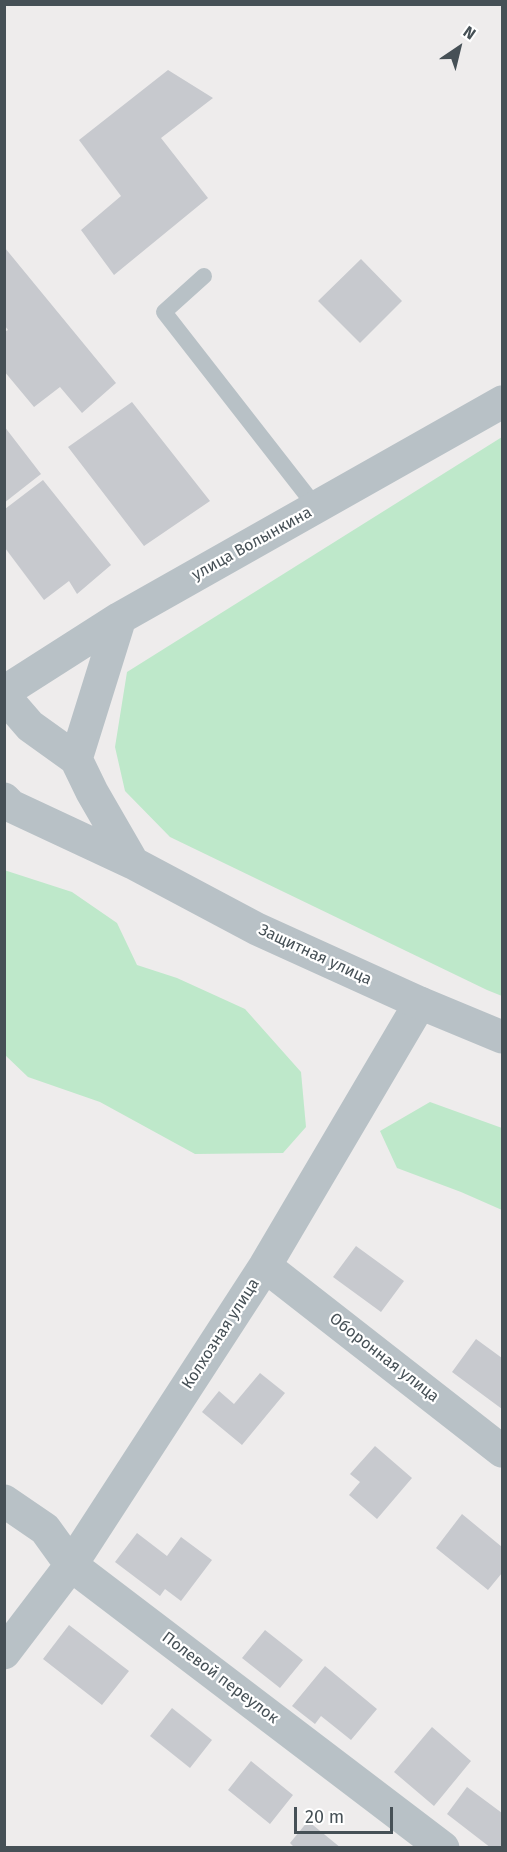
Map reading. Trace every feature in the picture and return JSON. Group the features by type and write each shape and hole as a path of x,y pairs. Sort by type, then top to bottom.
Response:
{"street":[{"name":"улица Волынкина","path":"4,692 120,618 502,402"},
{"path":"76,759 120,618"},
{"path":"4,696 30,726 76,759 92,792 133,863"},
{"path":"4,799 11,806 133,863"},
{"path":"4,824 133,863"},
{"name":"Защитная улица","path":"133,863 257,929 420,1003 502,1037"},
{"name":"Колхозная улица","path":"4,1653 71,1565 265,1266 420,1003"},
{"name":"Оборонная улица","path":"265,1266 502,1451"},
{"name":"Полевой переулок","path":"4,1501 45,1528 71,1565 443,1848"}],"lane":[{"path":"204,276 164,312 316,507"}],"green space":[{"path":"502,437 502,996 170,837 125,791 115,747 127,672"},
{"path":"4,870 72,892 117,923 137,965 177,978 245,1009 301,1072 306,1127 283,1153 195,1154 100,1102 28,1077 5,1055"},
{"path":"430,1102 502,1128 502,1210 397,1168 380,1131"}],"building":[{"path":"168,70 213,98 161,138 208,198 114,275 81,230 121,196 79,140"},
{"path":"5,248 116,383 82,413 60,387 34,407 4,371 4,332 8,330 5,326"},
{"path":"361,259 402,301 360,343 318,301"},
{"path":"132,402 210,501 144,546 68,447"},
{"path":"4,426 41,474 4,503"},
{"path":"43,480 111,565 77,594 69,581 44,600 5,548 5,509"},
{"path":"356,1246 404,1281 381,1312 333,1277"},
{"path":"476,1339 502,1358 502,1409 452,1372"},
{"path":"260,1373 285,1393 242,1445 202,1412 219,1391 234,1404"},
{"path":"375,1446 412,1478 377,1519 349,1495 360,1482 350,1474"},
{"path":"462,1514 502,1547 502,1573 488,1590 436,1548"},
{"path":"137,1533 167,1556 181,1537 212,1560 181,1601 165,1589 160,1596 115,1562"},
{"path":"69,1625 129,1671 102,1705 43,1659"},
{"path":"265,1630 303,1660 280,1688 242,1658"},
{"path":"325,1666 377,1709 351,1740 321,1716 315,1724 292,1706"},
{"path":"172,1708 212,1740 190,1768 150,1736"},
{"path":"432,1727 471,1761 434,1806 394,1772"},
{"path":"251,1761 293,1795 270,1824 228,1790"},
{"path":"467,1787 502,1813 502,1848 491,1848 447,1814"},
{"path":"308,1821 341,1848 295,1848 290,1843"}]}
